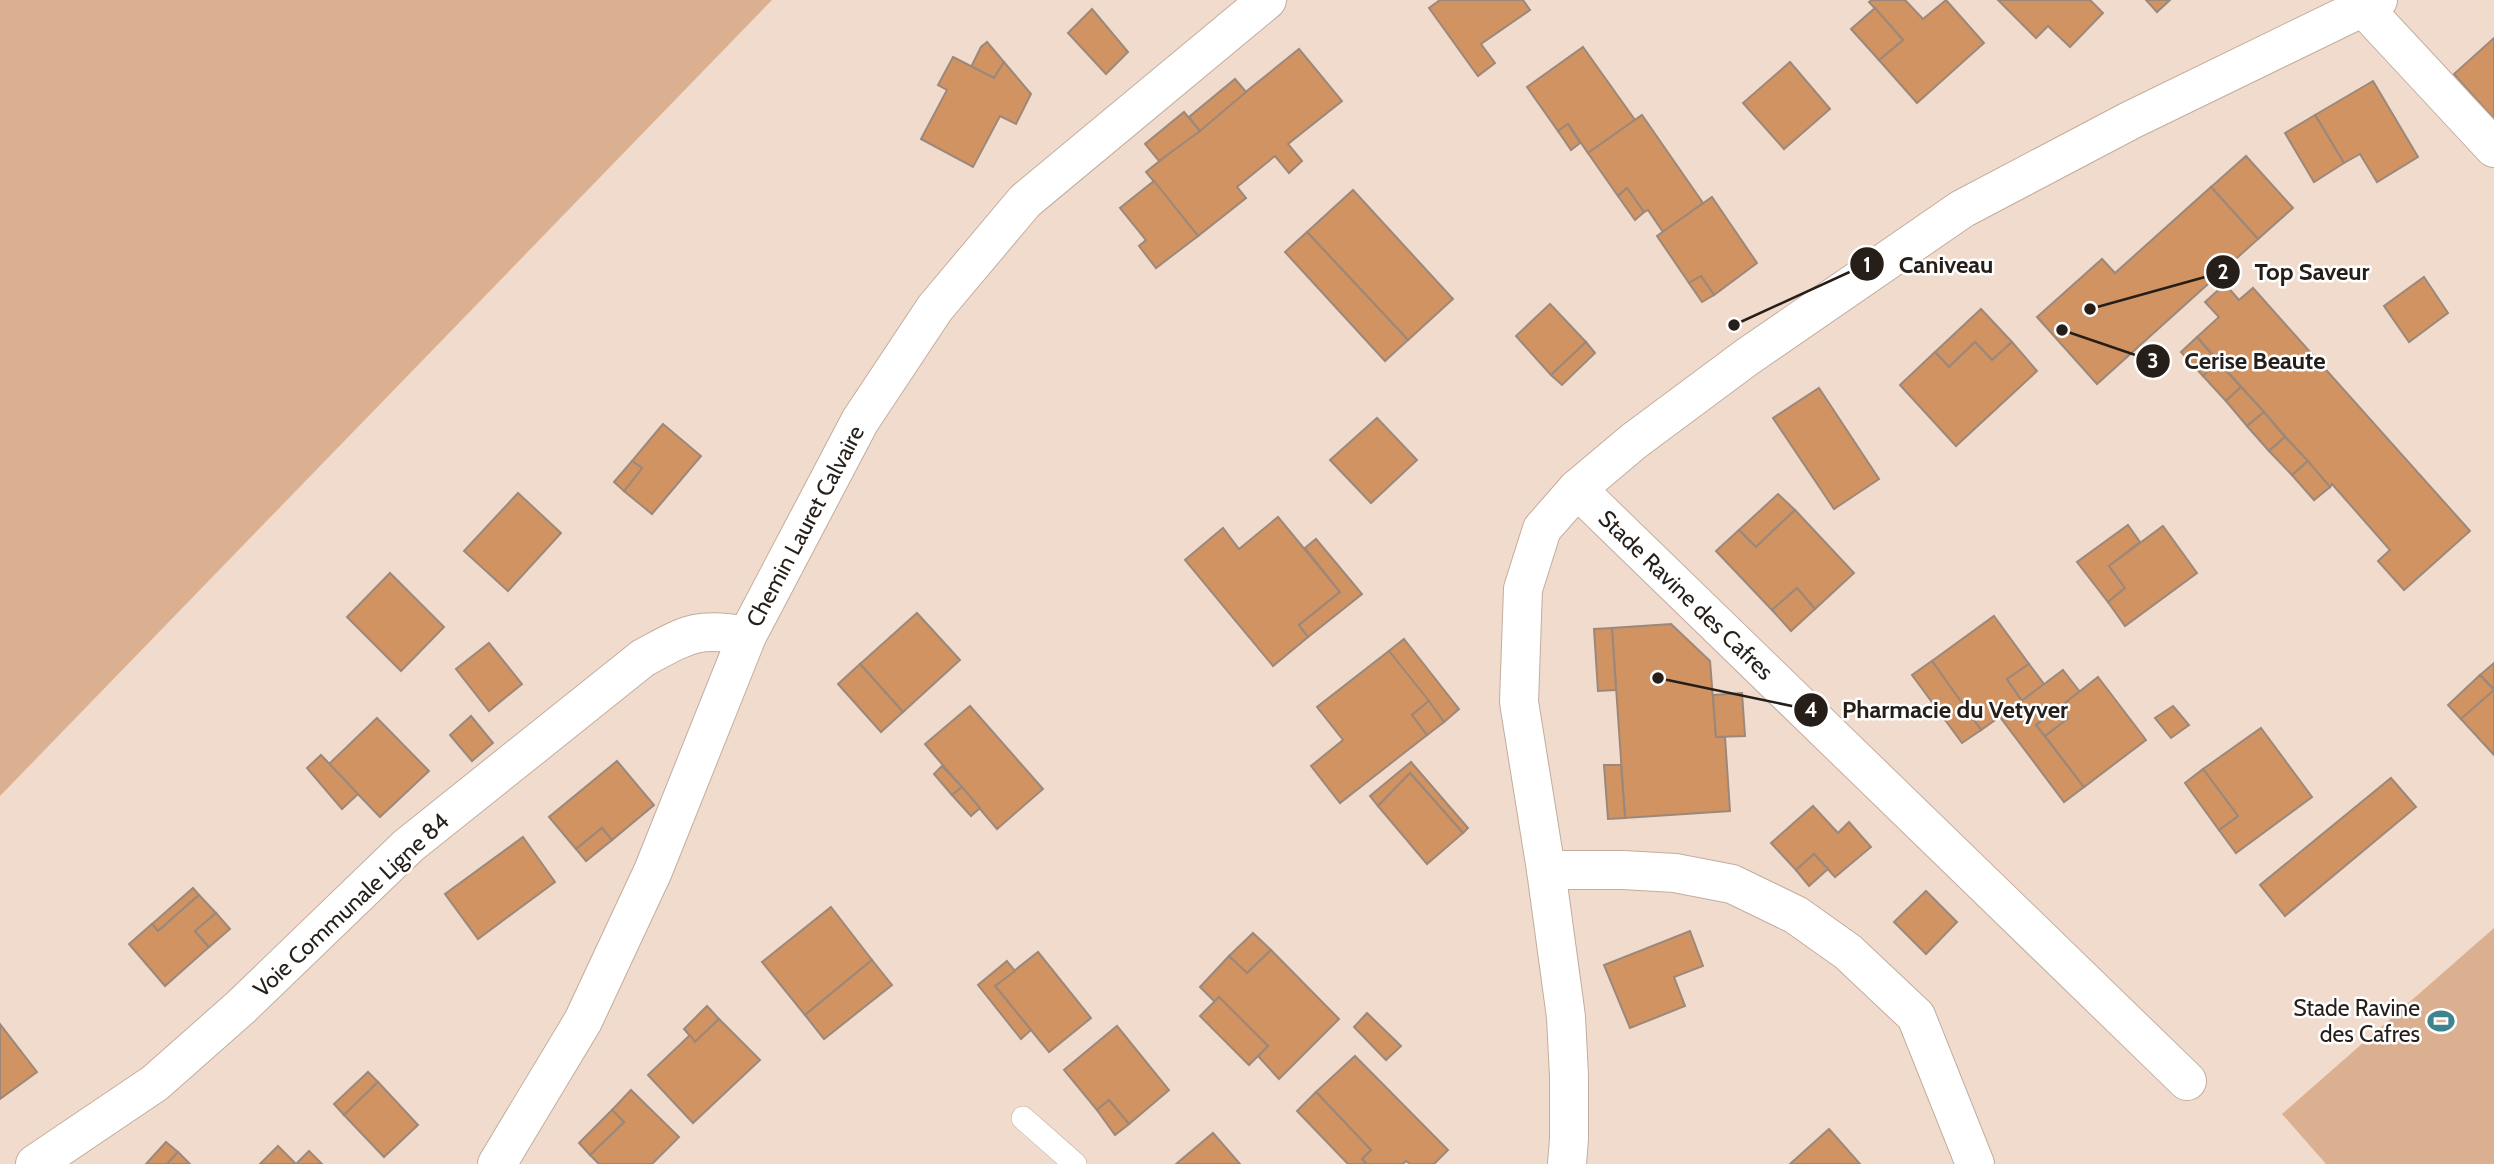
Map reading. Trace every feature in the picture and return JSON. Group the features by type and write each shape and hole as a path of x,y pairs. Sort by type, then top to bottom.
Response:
{"street":[{"name":"Chemin Lauret Calvaire","path":"497,1164 583,1021 653,871 747,636 860,421 935,308 1025,201 1267,0"},
{"path":"1567,1164 1569,1088 1566,1017 1519,702 1523,589 1542,529 1577,489 1634,441 1747,357 1962,209 2131,120 2371,4 2494,148"},
{"name":"Stade Ravine des Cafres","path":"1577,489 2187,1081"},
{"name":"Voie Communale Ligne 84","path":"35,1164 155,1083 241,1007 408,846 643,659 686,635 718,630 747,636"},
{"path":"1546,870 1675,873 1732,884 1796,915 1848,953 1916,1016 1975,1164"}],"lane":[{"path":"1023,1118 1074,1164"}],"shaded area":[{"path":"0,0 772,0 0,796"},
{"name":"Stade Ravine des Cafres","path":"2494,928 2494,1164 2326,1164 2282,1114"}],"building":[{"path":"1440,0 1523,0 1530,10 1481,44 1495,63 1478,76 1429,8"},
{"path":"1905,0 1923,19 1946,0 1984,43 1917,103 1879,60 1903,40 1869,2"},
{"path":"1998,0 2090,0 2103,13 2070,47 2048,26 2036,38"},
{"path":"2146,0 2170,0 2157,12"},
{"path":"1875,8 1903,40 1879,60 1851,29"},
{"path":"1092,9 1128,52 1106,74 1068,33"},
{"path":"2494,38 2494,119 2454,74"},
{"path":"987,42 1004,62 994,78 971,67 981,47"},
{"path":"1583,47 1635,120 1588,153 1568,124 1558,131 1527,87"},
{"path":"1299,49 1342,101 1288,144 1302,161 1289,173 1275,156 1237,187 1246,198 1198,236 1146,172"},
{"path":"953,57 994,78 1004,62 1031,94 1016,124 1000,116 973,167 921,139 947,90 938,85"},
{"path":"1790,62 1830,109 1784,149 1743,103"},
{"path":"1235,79 1246,92 1200,131 1189,117"},
{"path":"2373,81 2418,157 2377,182 2360,154 2344,163 2315,115"},
{"path":"1184,112 1200,131 1159,161 1145,144"},
{"path":"1642,115 1703,203 1663,232 1648,210 1644,212 1627,188 1618,196 1588,153"},
{"path":"2315,115 2344,163 2314,182 2285,133"},
{"path":"1568,124 1580,143 1571,150 1558,131"},
{"path":"2246,156 2293,208 2258,239 2211,187"},
{"path":"1154,181 1198,236 1156,268 1139,246 1146,240 1120,208"},
{"path":"2211,187 2258,239 2097,384 2037,317 2102,259 2115,273"},
{"path":"1627,188 1644,212 1635,220 1618,196"},
{"path":"1353,190 1453,299 1408,340 1307,232"},
{"path":"1712,197 1757,263 1714,295 1701,276 1689,283 1657,236"},
{"path":"1307,232 1408,340 1385,361 1285,252"},
{"path":"1701,276 1714,295 1702,302 1689,283"},
{"path":"2424,277 2448,313 2409,342 2384,306"},
{"path":"2225,284 2239,300 2253,288 2470,531 2404,590 2378,561 2390,550 2332,484 2330,487 2197,337 2219,317 2205,302"},
{"path":"1550,304 1586,342 1551,375 1516,336"},
{"path":"1981,309 2012,342 1992,360 1975,342 1949,367 1935,352"},
{"path":"2197,337 2218,362 2203,376 2181,352"},
{"path":"1586,342 1595,353 1562,385 1551,375"},
{"path":"1975,342 1992,360 2012,342 2037,371 1956,446 1900,385 1935,352 1949,367"},
{"path":"2218,362 2241,387 2226,401 2203,376"},
{"path":"2241,387 2264,412 2247,426 2226,401"},
{"path":"1819,388 1879,479 1834,509 1773,418"},
{"path":"2264,412 2285,437 2269,451 2247,426"},
{"path":"1377,418 1417,460 1371,503 1330,460"},
{"path":"663,424 701,456 652,514 624,491 642,468 632,461"},
{"path":"2285,437 2308,461 2292,475 2269,451"},
{"path":"632,461 642,468 624,491 614,482"},
{"path":"2308,461 2330,487 2314,500 2292,475"},
{"path":"518,493 561,533 508,591 464,551"},
{"path":"1778,494 1795,510 1756,547 1739,530"},
{"path":"1795,510 1854,573 1815,609 1797,588 1772,610 1716,551 1739,530 1756,547"},
{"path":"1278,517 1340,592 1299,625 1308,637 1273,666 1185,560 1223,528 1239,549"},
{"path":"2128,525 2140,542 2109,566 2125,588 2108,602 2077,562"},
{"path":"2163,526 2197,573 2125,626 2108,602 2125,588 2109,566"},
{"path":"1316,539 1362,594 1308,637 1299,625 1340,592 1305,548"},
{"path":"390,573 444,627 401,671 347,617"},
{"path":"1797,588 1815,609 1791,631 1772,610"},
{"path":"917,613 960,660 903,712 860,664"},
{"path":"1994,616 2029,664 2007,679 2022,701 1981,730 1932,661"},
{"path":"1671,624 1710,661 1716,737 1725,737 1730,811 1625,818 1612,628"},
{"path":"1612,628 1616,690 1598,691 1594,629"},
{"path":"1404,639 1459,709 1444,722 1389,651"},
{"path":"489,643 522,684 489,711 456,669"},
{"path":"1389,651 1429,701 1412,715 1427,735 1340,803 1311,766 1343,740 1317,707"},
{"path":"1932,661 1981,730 1962,743 1912,675"},
{"path":"2494,663 2494,689 2480,675"},
{"path":"860,664 903,712 881,732 838,684"},
{"path":"2029,664 2044,684 2022,701 2007,679"},
{"path":"2063,670 2080,692 2036,725 2084,787 2064,802 2000,717"},
{"path":"2480,675 2494,690 2461,719 2448,705"},
{"path":"2098,677 2146,740 2084,787 2045,736 2068,718 2060,707"},
{"path":"2494,690 2494,755 2461,719"},
{"path":"1742,693 1745,736 1716,737 1713,695"},
{"path":"1429,701 1444,722 1427,735 1412,715"},
{"path":"970,706 1043,789 997,829 925,744"},
{"path":"2173,706 2189,725 2171,738 2155,718"},
{"path":"2060,707 2068,718 2045,736 2036,725"},
{"path":"471,716 493,743 472,761 450,735"},
{"path":"377,718 429,771 380,817 329,764"},
{"path":"2261,728 2312,797 2236,853 2219,830 2238,816 2203,769"},
{"path":"321,755 358,794 342,809 307,768"},
{"path":"617,761 654,805 612,840 602,828 576,849 549,817"},
{"path":"1411,762 1468,828 1463,833 1410,773 1378,806 1370,796"},
{"path":"1604,765 1621,765 1625,818 1608,819"},
{"path":"942,766 962,787 952,795 934,774"},
{"path":"2203,769 2238,816 2219,830 2185,783"},
{"path":"1410,773 1463,833 1427,864 1378,806"},
{"path":"2391,778 2416,807 2285,916 2260,885"},
{"path":"962,787 980,808 971,816 952,795"},
{"path":"1813,806 1838,833 1849,822 1871,847 1835,877 1814,854 1796,870 1771,843"},
{"path":"602,828 612,840 586,861 576,849"},
{"path":"523,837 555,882 478,939 445,894"},
{"path":"1814,854 1828,869 1809,886 1796,870"},
{"path":"193,888 199,895 158,931 152,924"},
{"path":"1926,891 1957,922 1926,954 1894,922"},
{"path":"199,895 216,913 195,931 209,947 165,986 129,944 152,924 158,931"},
{"path":"831,907 872,960 805,1015 762,962"},
{"path":"216,913 230,929 209,947 195,931"},
{"path":"1690,931 1703,966 1674,977 1685,1006 1630,1028 1604,965"},
{"path":"1253,933 1271,950 1247,973 1229,956"},
{"path":"1271,950 1339,1019 1279,1079 1258,1056 1268,1046 1219,997 1215,1002 1200,987 1229,956 1247,973"},
{"path":"1038,952 1091,1018 1049,1052 995,986"},
{"path":"872,960 892,985 824,1039 805,1015"},
{"path":"1007,961 1015,971 995,986 1031,1030 1021,1039 978,985"},
{"path":"1219,997 1268,1046 1249,1065 1200,1016"},
{"path":"707,1006 719,1019 695,1042 684,1029"},
{"path":"1367,1013 1401,1046 1386,1060 1354,1027"},
{"path":"719,1019 760,1060 693,1123 648,1075 690,1035 695,1042"},
{"path":"0,1024 37,1072 0,1099"},
{"path":"1117,1026 1169,1090 1129,1124 1109,1100 1097,1110 1064,1070"},
{"path":"1355,1056 1448,1150 1434,1164 1410,1164 1406,1161 1403,1164 1367,1164 1362,1159 1371,1150 1316,1092"},
{"path":"368,1072 378,1082 344,1115 334,1104"},
{"path":"378,1082 418,1125 384,1157 344,1115"},
{"path":"631,1090 679,1137 652,1164 599,1164 590,1155 624,1122 612,1110"},
{"path":"1316,1092 1371,1150 1362,1159 1367,1164 1348,1164 1297,1111"},
{"path":"1109,1100 1129,1124 1115,1135 1097,1110"},
{"path":"612,1110 624,1122 590,1155 579,1143"},
{"path":"1829,1129 1860,1164 1790,1164"},
{"path":"1213,1133 1240,1164 1176,1164"},
{"path":"166,1142 178,1152 167,1164 146,1164"},
{"path":"278,1146 296,1164 260,1164"},
{"path":"309,1151 322,1164 296,1164"},
{"path":"178,1152 190,1164 167,1164"}],"place":[{"name":"Top Saveur","path":"2090,309"},
{"name":"Caniveau","path":"1734,325"},
{"name":"Cerise Beaute","path":"2062,330"},
{"name":"Pharmacie du Vetyver","path":"1658,678"},
{"name":"Stade Ravine des Cafres","path":"2441,1021"}]}
